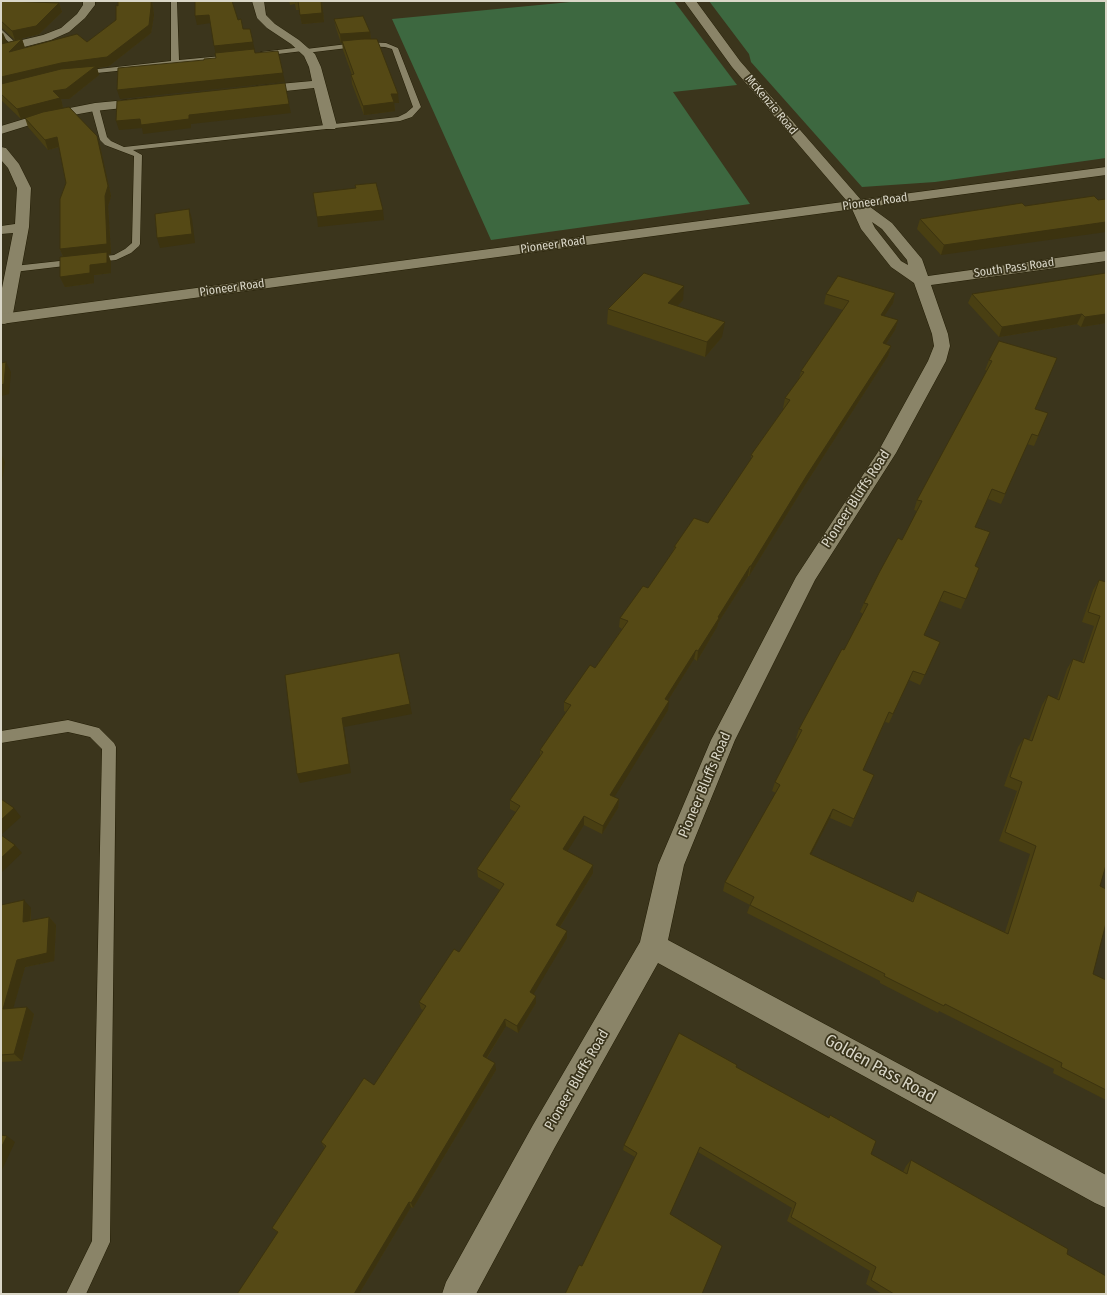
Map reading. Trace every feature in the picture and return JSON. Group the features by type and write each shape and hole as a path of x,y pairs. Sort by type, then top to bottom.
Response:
{"street":[{"path":"1,49 47,38 65,30 82,16 89,4 89,1"},
{"path":"258,1 261,16 271,26 308,54 315,67 318,84 330,126"},
{"name":"McKenzie Road","path":"690,1 736,64 856,204"},
{"path":"242,92 318,84"},
{"path":"1,130 44,117 95,107 158,101"},
{"path":"1,151 14,167 24,188 22,227 2,319"},
{"name":"Pioneer Road","path":"2,319 1106,170"},
{"path":"856,204 868,229 896,264 922,281"},
{"path":"1,230 22,227"},
{"name":"South Pass Road","path":"922,281 1106,256"},
{"name":"Pioneer Bluffs Road","path":"458,1294 544,1136 654,946 671,864 723,740 806,577 887,453 937,361 942,346 940,334 922,281"},
{"name":"Golden Pass Road","path":"654,946 1106,1192"}],"lane":[{"path":"174,1 175,62"},
{"path":"1,31 16,46"},
{"path":"124,149 400,119 409,116 417,107 395,48 386,45 364,44 257,54"},
{"path":"71,74 233,56"},
{"path":"14,269 116,257 128,251 136,244 138,154 108,143 104,138 95,107"},
{"path":"1,737 68,726 94,732 110,747 101,1242 76,1294"}],"green space":[{"path":"581,1 674,1 737,85 673,92 750,204 491,240 392,19"},
{"path":"709,1 1106,1 1106,158 935,182 862,187 751,62 749,54"}],"building":[{"path":"1,1 59,3 36,26 12,31 1,21"},
{"path":"118,1 151,1 149,25 107,57 61,63 1,77 1,44 22,39 9,52 77,34 87,42 116,20 116,5 118,6"},
{"path":"195,1 232,1 238,20 241,19 243,29 250,29 253,42 214,46 209,15 195,16"},
{"path":"298,1 321,1 322,13 300,15"},
{"path":"363,16 370,32 340,34 334,19"},
{"path":"377,39 398,94 391,94 394,102 363,106 351,75 354,74 342,41"},
{"path":"254,49 255,53 278,51 283,73 117,90 118,68 204,60 216,58 215,53"},
{"path":"96,66 66,89 53,91 60,98 17,109 1,94 1,84 61,69"},
{"path":"285,83 289,104 189,115 189,119 141,125 140,119 116,121 117,101"},
{"path":"69,107 97,136 108,186 105,196 107,244 60,249 60,199 66,183 57,137 45,140 25,118 43,112"},
{"path":"376,183 383,210 317,217 313,193 356,188 355,185"},
{"path":"1094,196 1098,200 1106,199 1106,222 944,245 920,219 1022,203 1025,206"},
{"path":"189,209 192,234 157,238 155,214"},
{"path":"107,252 107,263 90,265 90,273 60,277 60,257"},
{"path":"644,273 684,286 668,303 725,322 707,342 608,309"},
{"path":"1106,273 1106,314 1085,317 1082,314 1002,327 972,294"},
{"path":"838,276 895,293 881,315 898,320 883,343 891,346 807,475 698,651 696,650 665,699 669,701 610,795 619,799 603,826 584,816 563,849 593,865 556,925 567,931 530,992 536,996 517,1026 505,1019 483,1056 495,1063 411,1203 409,1202 354,1294 237,1294 278,1232 272,1228 326,1146 321,1142 364,1078 374,1085 426,1006 419,1002 454,949 459,952 504,884 477,869 520,806 510,800 543,752 540,750 571,705 564,702 590,665 595,668 628,621 620,618 643,586 648,588 694,518 708,523 753,456 751,455 790,400 785,398 804,372 801,371 849,301 826,294"},
{"path":"999,341 1057,358 1035,409 1048,413 1038,436 1032,434 1005,494 992,489 975,527 990,532 975,566 979,568 966,599 944,591 924,635 940,642 925,675 913,671 893,714 889,712 863,770 874,775 854,819 833,809 810,854 913,902 917,891 1008,934 1036,846 1005,832 1022,782 1010,777 1024,738 1032,741 1048,695 1059,700 1073,659 1084,663 1100,616 1088,612 1099,580 1106,582 1106,865 1100,886 1106,889 1106,923 1093,974 1106,980 1106,1090 1061,1067 1062,1063 945,1004 944,1006 884,976 885,974 750,905 754,897 725,882 780,785 775,782 802,730 799,729 842,649 844,650 868,604 864,603 898,538 902,540 922,501 917,500 992,361 989,360"},
{"path":"6,362 4,384 1,385 1,363"},
{"path":"399,653 410,704 342,718 349,764 297,774 285,675"},
{"path":"1,799 14,808 1,820"},
{"path":"1,835 15,845 1,858"},
{"path":"24,900 23,922 49,917 47,953 17,960 3,1009 27,1007 14,1054 1,1055 1,905"},
{"path":"679,1033 737,1065 736,1067 829,1118 830,1115 876,1141 871,1154 907,1174 911,1160 1068,1249 1067,1254 1106,1276 1106,1294 894,1294 871,1280 876,1267 791,1217 796,1203 700,1147 670,1214 722,1246 702,1294 565,1294 579,1265 582,1266 637,1153 624,1145"},
{"path":"1,1135 7,1136 1,1148"}]}
